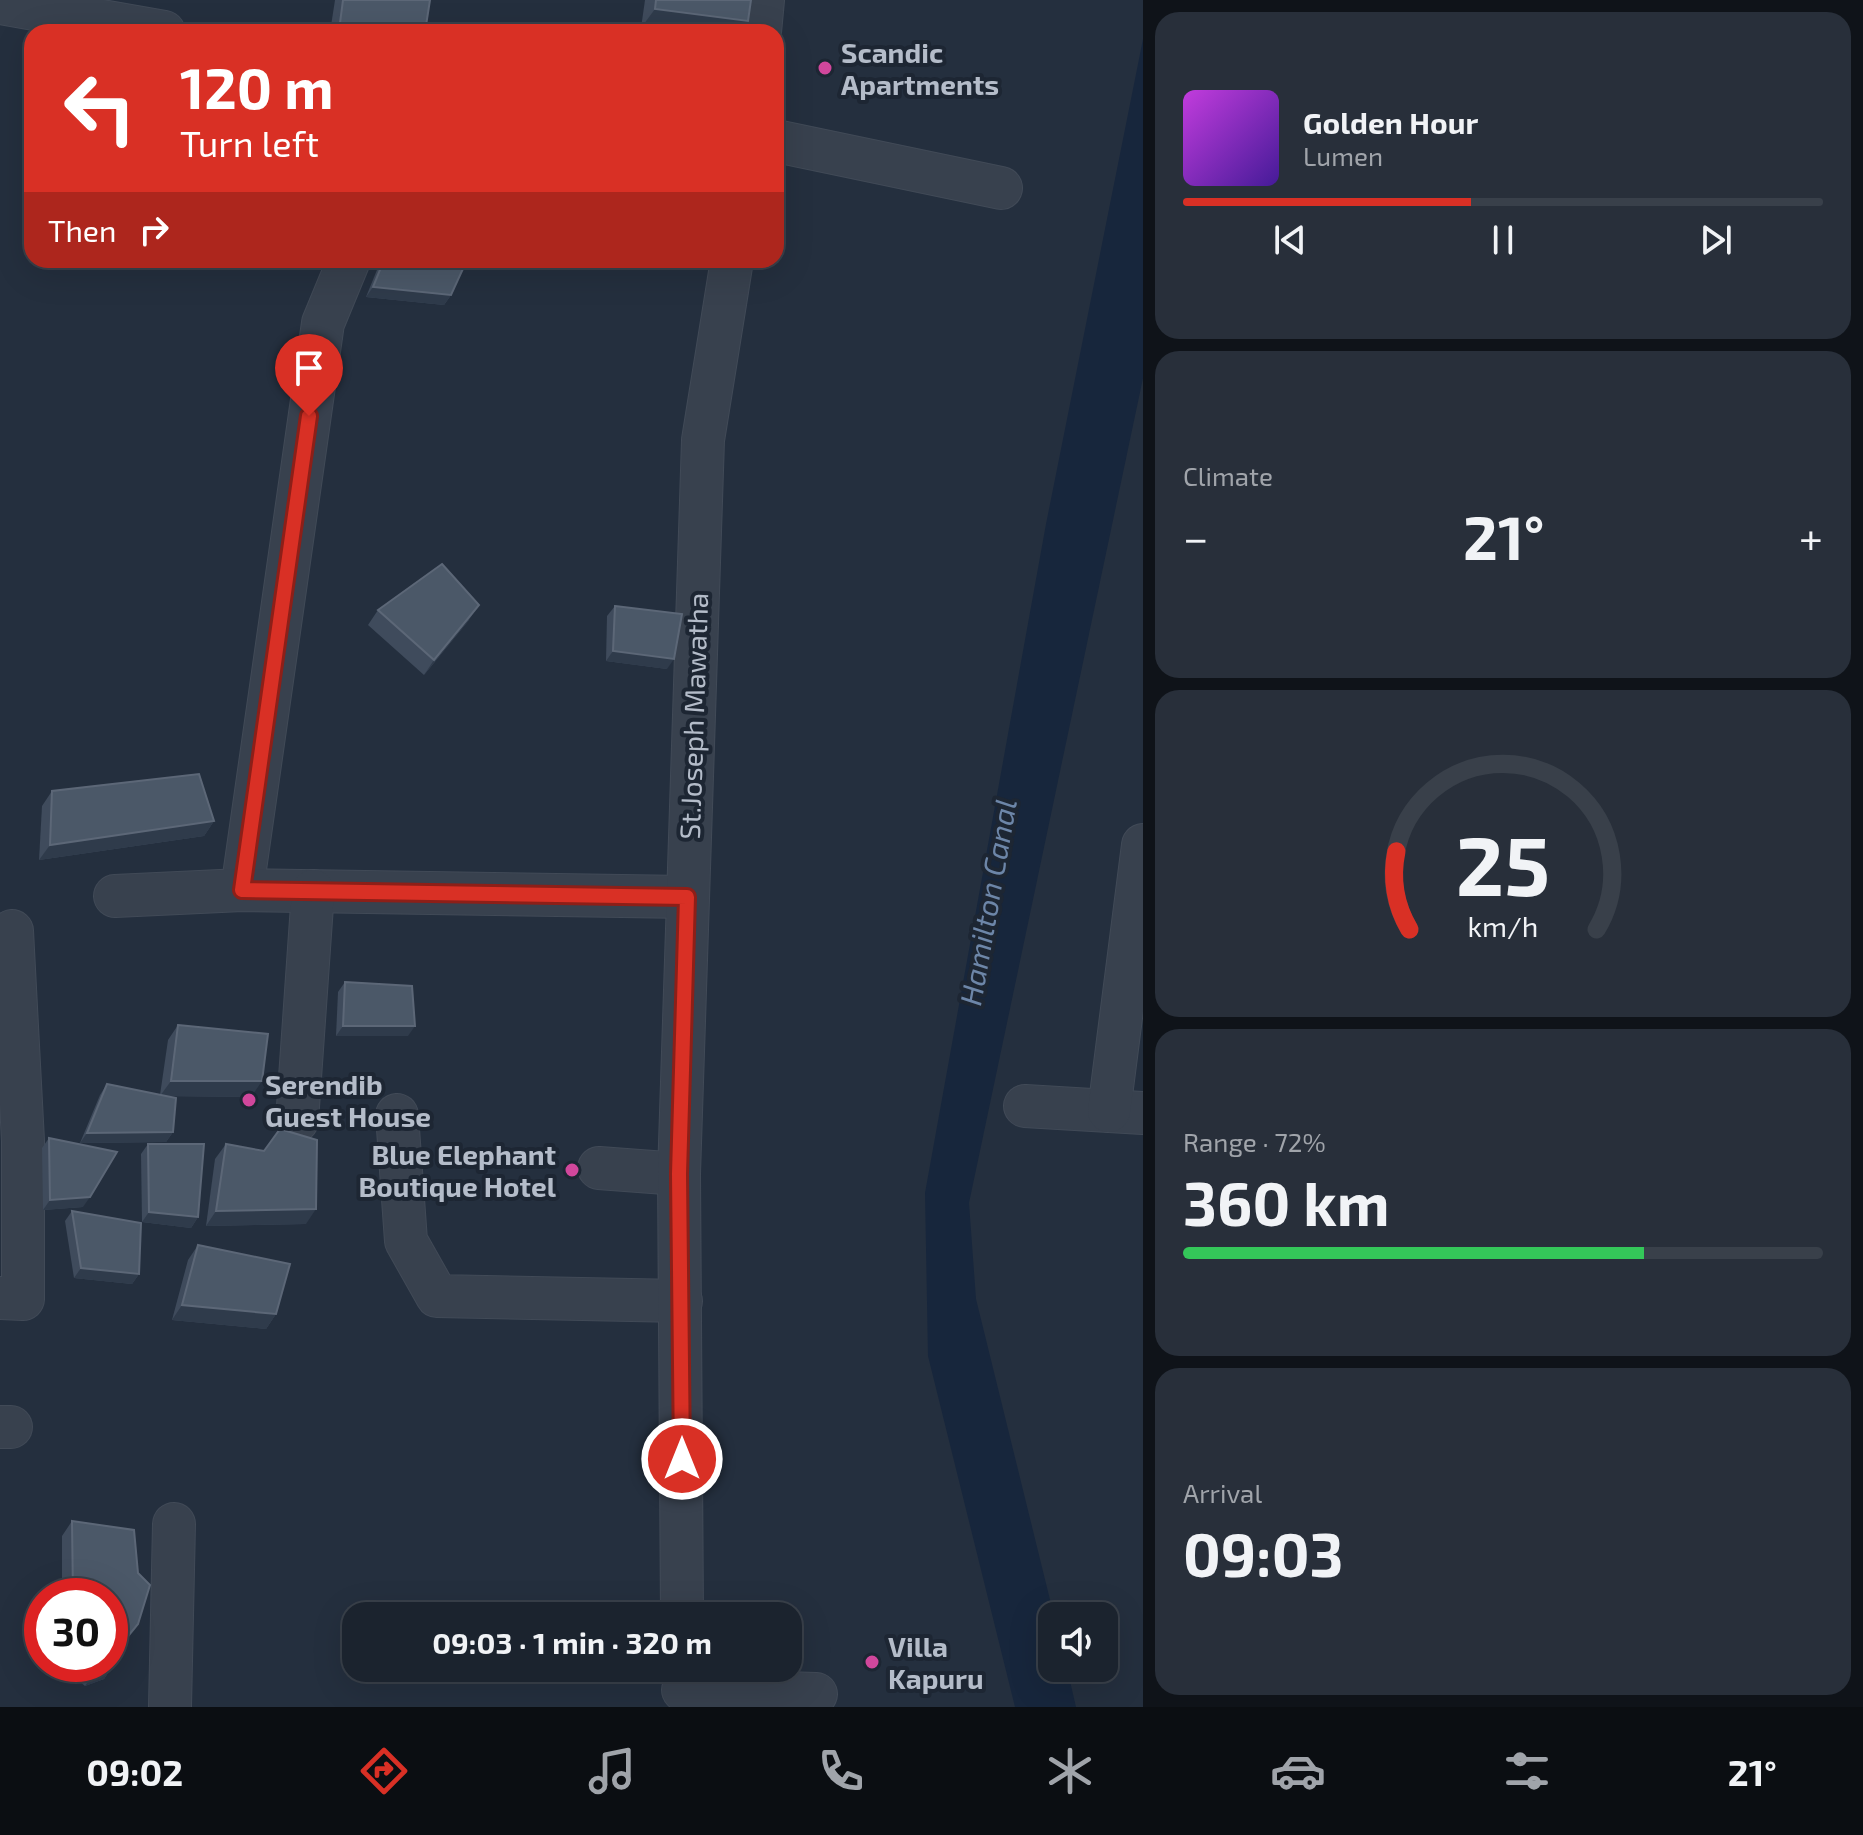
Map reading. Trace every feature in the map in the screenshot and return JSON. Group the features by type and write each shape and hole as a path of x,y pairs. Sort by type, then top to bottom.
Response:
{"street":[{"path":"761,24 763,0"},
{"path":"0,3 119,24"},
{"path":"784,143 1001,188"},
{"path":"242,890 323,323 346,268"},
{"name":"St.Joseph Mawatha","path":"682,1602 679,1174 703,440 731,268"},
{"path":"1025,1106 1126,1112 1143,845"},
{"path":"115,896 242,890 687,897"},
{"path":"297,1121 313,891"},
{"path":"0,1298 23,1299 11,1141 12,931"},
{"path":"397,1115 406,1241 437,1296 681,1301"},
{"path":"599,1168 679,1174"},
{"path":"170,1707 174,1524"},
{"path":"683,1688 816,1694"}],"water":[{"name":"Hamilton Canal","path":"1143,39 1143,378 969,1203 976,1299 1051,1602 1038,1602 1038,1682 1070,1682 1076,1707 1015,1707 928,1356 925,1193 1046,524"}],"building":[{"path":"343,0 430,0 426,24 340,23"},
{"path":"656,0 751,0 748,21 655,9"},
{"path":"381,268 463,268 451,295 373,287"},
{"path":"442,564 479,605 434,660 378,610"},
{"path":"615,606 682,614 674,659 613,651"},
{"path":"199,774 214,821 50,845 52,791"},
{"path":"345,982 412,986 415,1026 343,1026"},
{"path":"178,1025 268,1034 262,1081 171,1081"},
{"path":"107,1084 176,1098 173,1132 87,1133"},
{"path":"280,1129 317,1140 316,1209 216,1211 226,1144 264,1151"},
{"path":"49,1138 117,1152 90,1197 50,1200"},
{"path":"148,1144 204,1144 198,1217 149,1212"},
{"path":"72,1211 141,1223 139,1274 81,1268"},
{"path":"198,1245 290,1264 276,1314 182,1305"},
{"path":"72,1521 134,1530 138,1573 150,1585 138,1624 128,1636 128,1578 73,1578"}],"place":[{"name":"Scandic Apartments","path":"825,68"},
{"name":"Serendib Guest House","path":"249,1100"},
{"name":"Blue Elephant Boutique Hotel","path":"572,1170"},
{"name":"Villa Kapuru","path":"872,1662"}],"route":[{"path":"309,416 242,890 687,897 679,1174 682,1459"}]}
